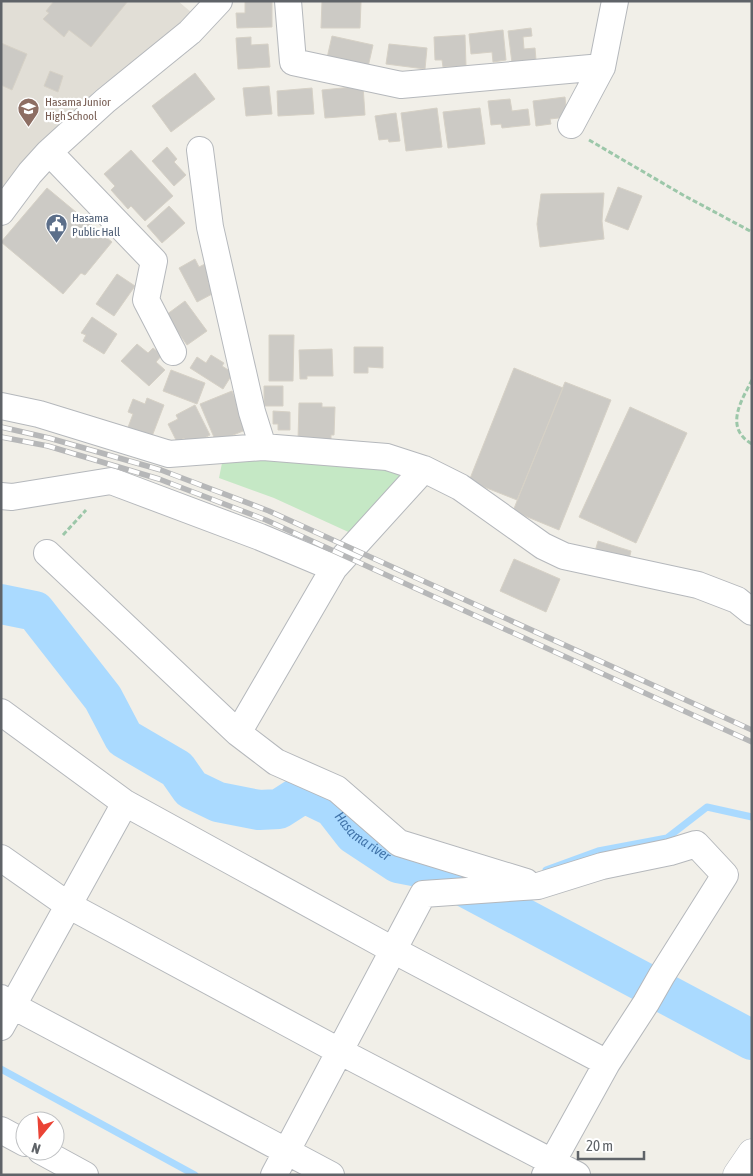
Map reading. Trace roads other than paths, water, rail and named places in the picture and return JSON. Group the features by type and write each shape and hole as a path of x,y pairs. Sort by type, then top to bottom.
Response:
{"street":[{"path":"1,212 30,173 50,152 105,101 190,32 220,1"},
{"path":"288,1 293,62 402,86 602,67"},
{"path":"571,125 602,67 616,1"},
{"path":"200,150 210,227 252,412 263,447"},
{"path":"50,152 154,261 146,300 173,352"},
{"path":"1,406 39,414 169,454 263,447 388,457 424,469 460,487 543,546 564,556 698,585 737,600 752,612"},
{"path":"238,733 334,568 424,469"},
{"path":"1,496 12,498 111,481 260,537 334,568"},
{"path":"47,554 238,733 276,762 337,789 399,843 538,886"},
{"path":"1,712 125,803 393,950 607,1063"},
{"path":"125,803 68,906 5,1010 286,1150 331,1175"},
{"path":"274,1175 423,894 538,886 602,866 670,852 696,844 725,875 607,1063 548,1168"},
{"path":"1,858 68,906 339,1051 548,1168 577,1175"},
{"path":"1,1130 15,1138"},
{"path":"738,1175 752,1153"},
{"path":"59,1161 85,1175"}],"waterway":[{"name":"Hasama river","path":"1,604 35,611 103,698 124,738 177,769 191,789 218,802 259,810 279,809 304,793 333,807 354,834 398,863 424,868 465,887 752,1040"},
{"path":"546,870 598,851 667,838 707,807 752,817"},
{"path":"1,1069 195,1175"}],"railway":[{"path":"1,427 49,438 161,470 269,511 752,730"},
{"path":"1,437 48,446 159,479 266,520 752,742"}],"place":[{"name":"Hasama Junior High School","path":"29,128"},
{"name":"Hasama Public Hall","path":"56,244"}]}
